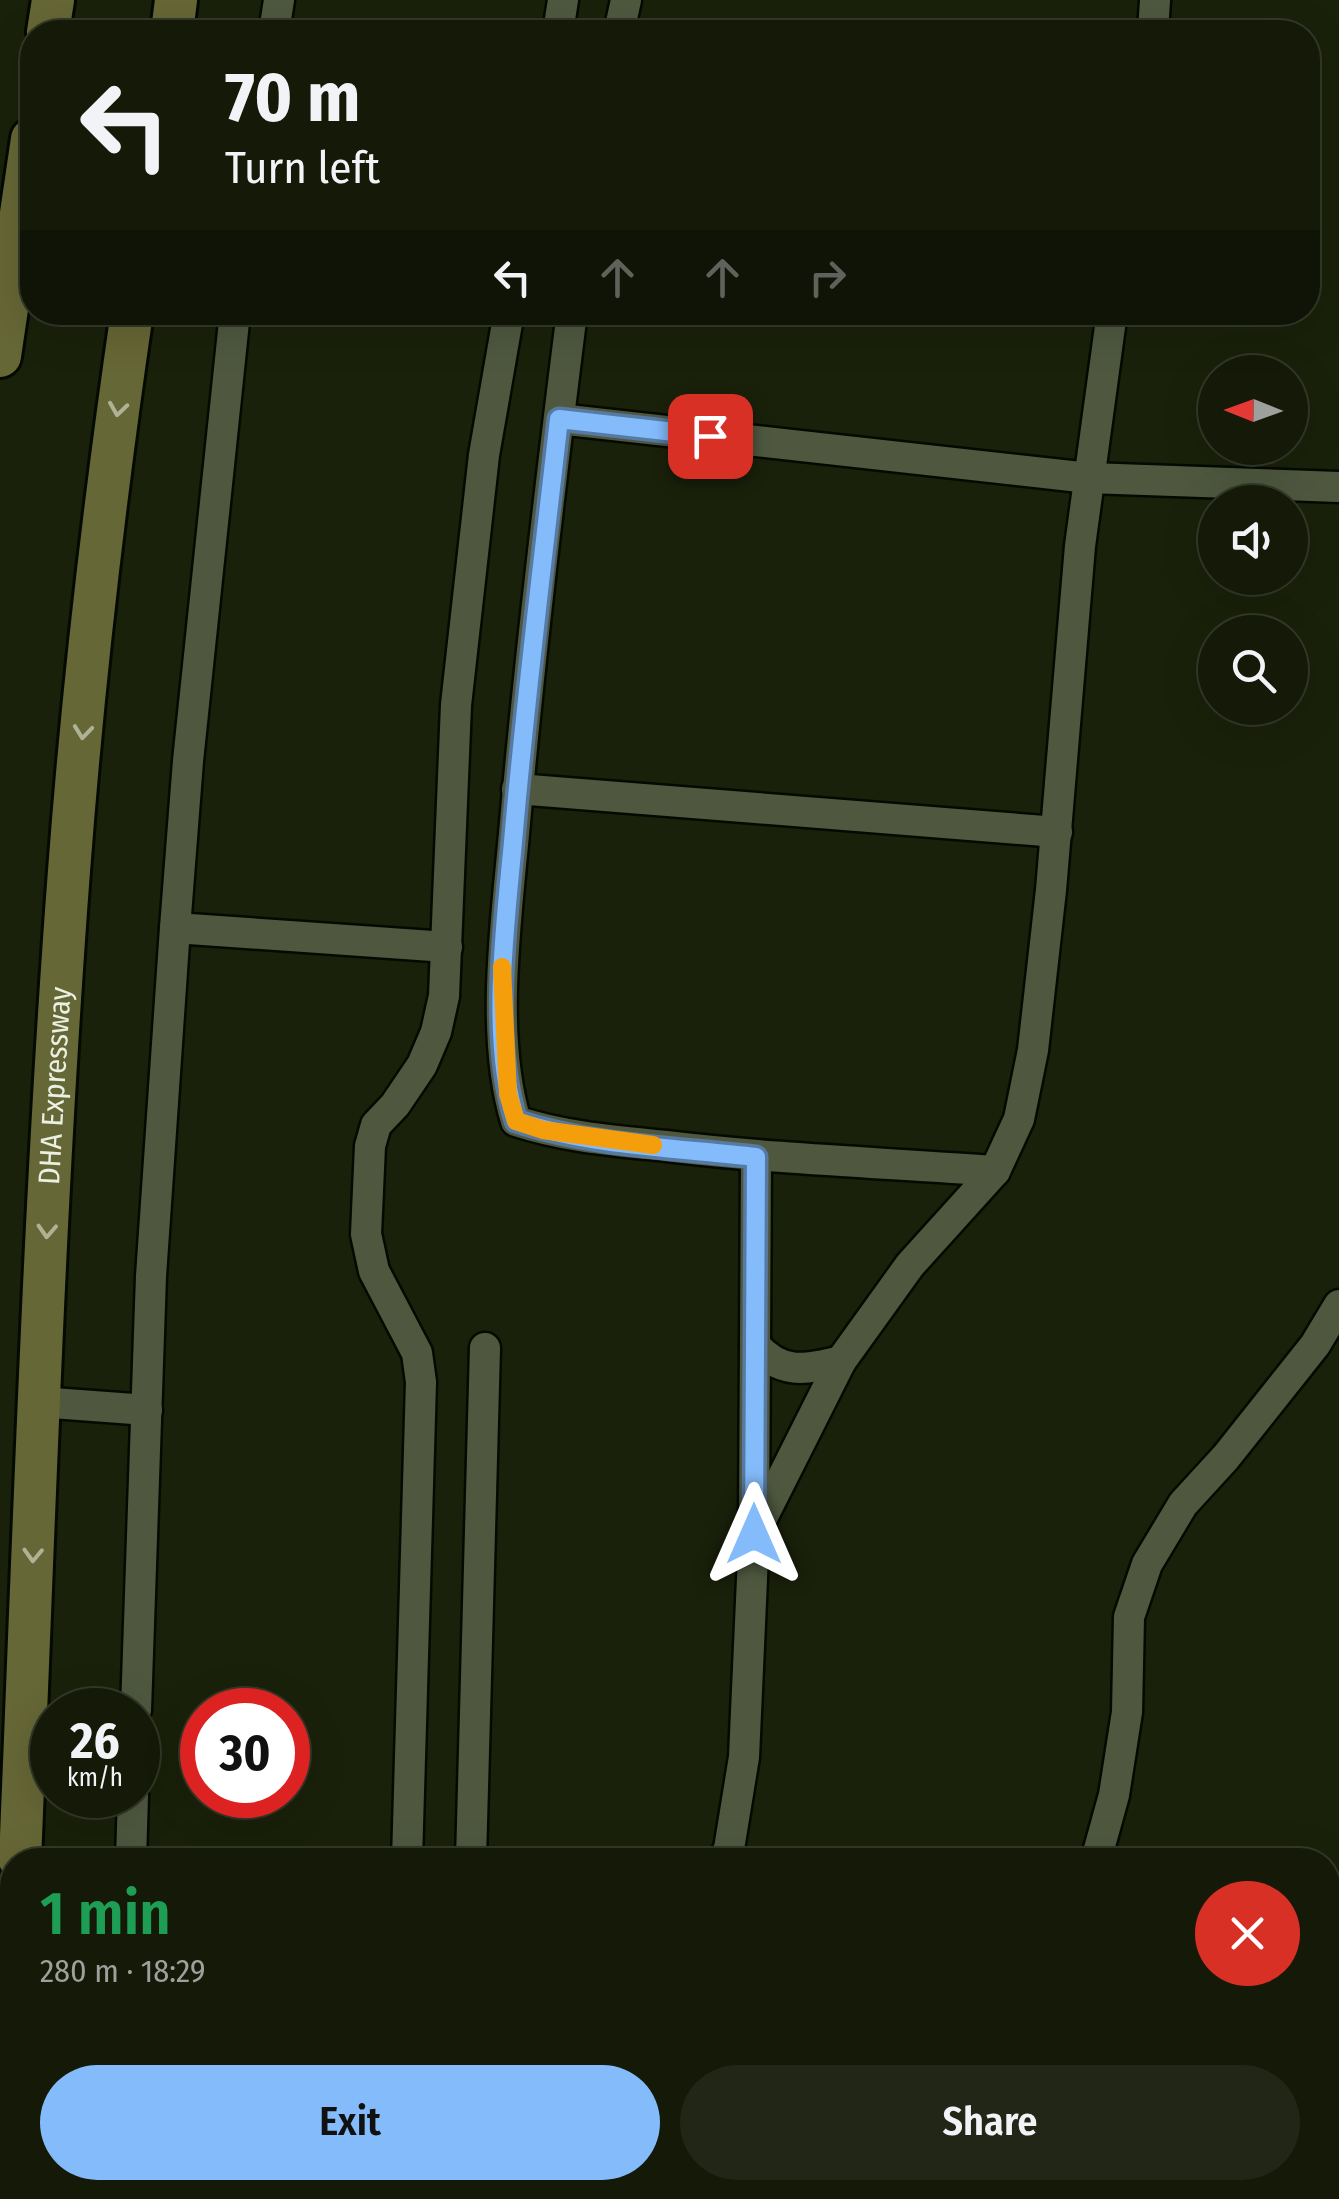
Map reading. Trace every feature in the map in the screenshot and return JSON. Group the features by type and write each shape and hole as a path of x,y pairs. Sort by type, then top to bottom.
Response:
{"main road":[{"path":"0,356 20,220"},
{"name":"DHA Expressway","path":"20,1848 39,1402 69,868 112,452 130,325"}],"street":[{"path":"137,1688 151,1276 188,761 234,325"},
{"path":"407,1848 421,1382 417,1352 374,1270 366,1234 370,1146 376,1125 422,1065 436,1032 444,996 456,705 484,455 506,325"},
{"path":"570,325 501,972 508,1094 516,1121 543,1130 602,1139 756,1157 994,1171"},
{"path":"754,1534 841,1361 910,1265 994,1171 1020,1119 1033,1050 1080,546 1110,325"},
{"path":"559,419 1089,478 1339,487"},
{"path":"518,790 1056,832"},
{"path":"176,928 447,947"},
{"path":"728,1848 744,1757 754,1534 756,1157"},
{"path":"1099,1848 1114,1795 1127,1712 1130,1617 1147,1564 1183,1504 1226,1457 1315,1345 1339,1305"},
{"path":"755,1345 769,1362 787,1367 812,1369 841,1361"},
{"path":"471,1848 485,1348"},
{"path":"39,1402 147,1410"},
{"path":"131,1848 132,1818"}],"slow traffic":[{"path":"502,967 508,1094 516,1121 543,1130 653,1145"}],"route":[{"path":"710,436 559,419 525,711 501,972 508,1094 516,1121 543,1130 602,1139 756,1157 754,1534"}]}
